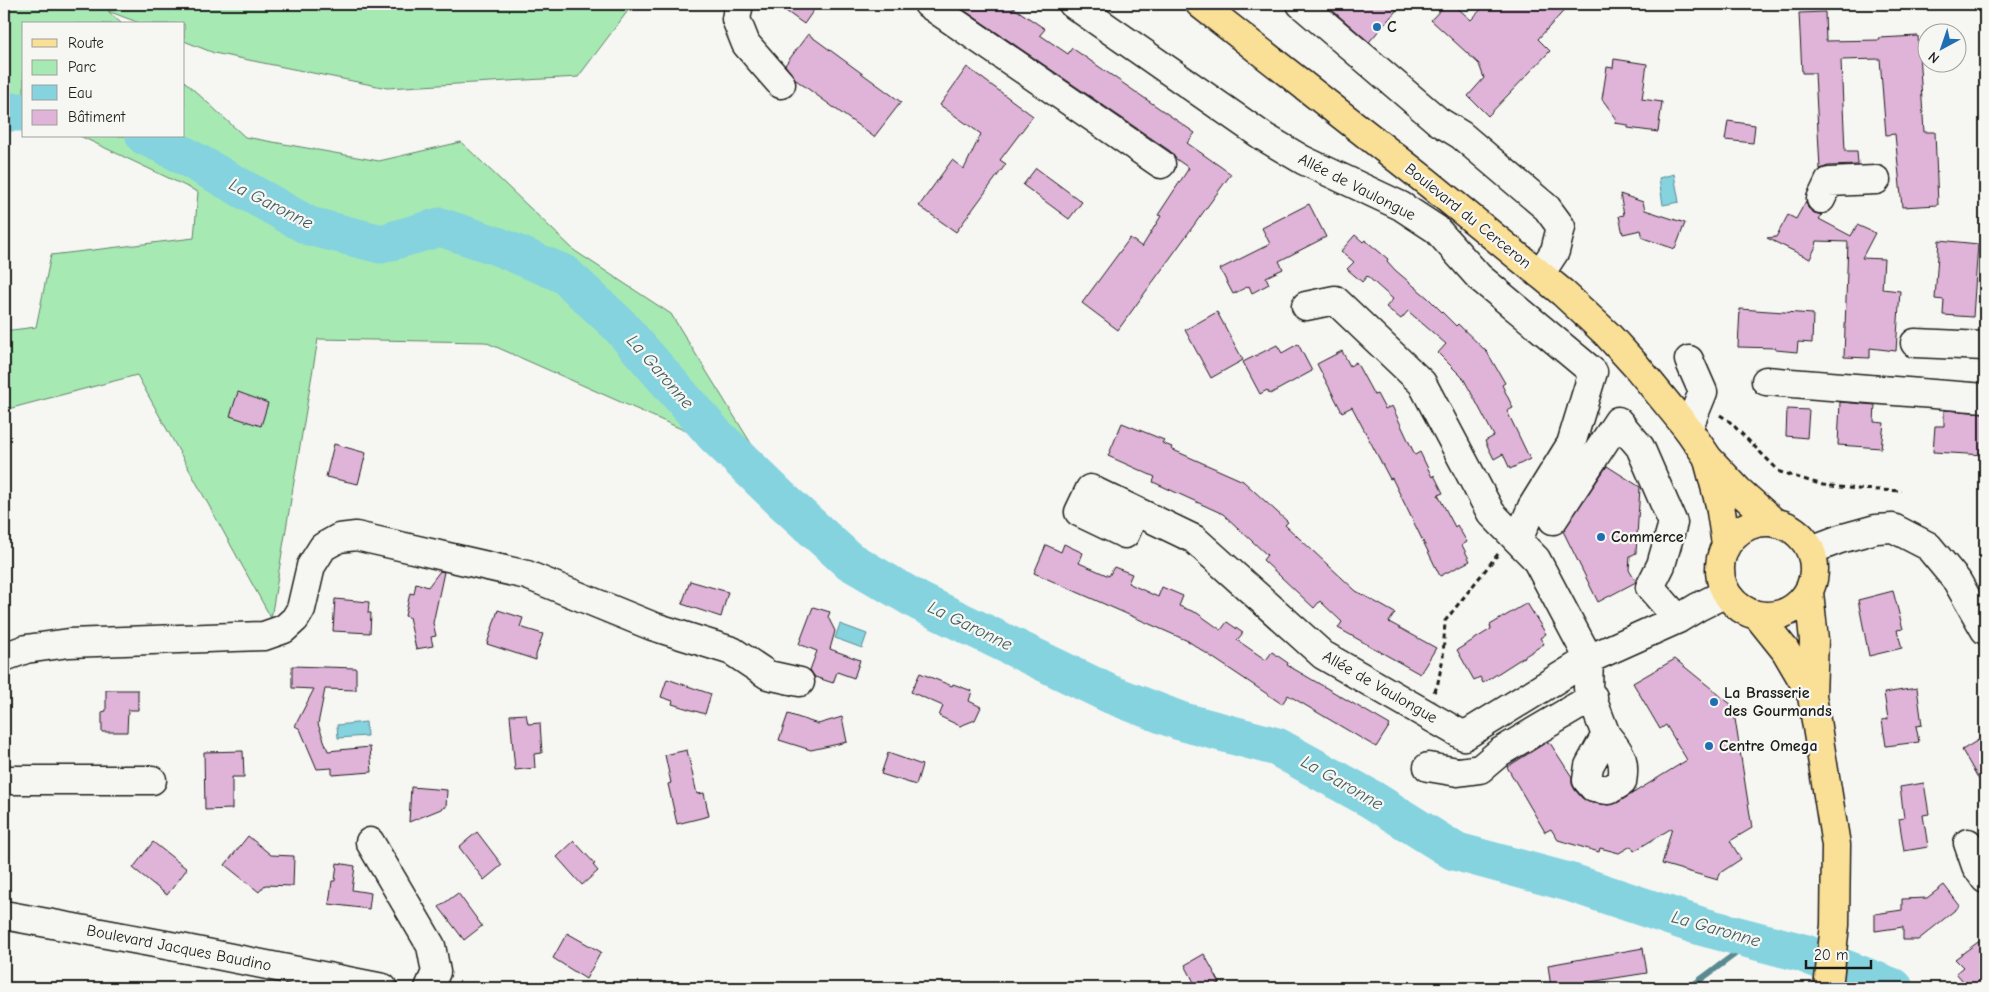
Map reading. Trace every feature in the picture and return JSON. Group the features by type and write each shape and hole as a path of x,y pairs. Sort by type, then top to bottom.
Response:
{"main road":[{"name":"Boulevard du Cerceron","path":"1200,4 1428,182 1540,274 1607,334 1638,368 1688,429 1708,458 1739,491 1775,522"},
{"name":"Boulevard du Cerceron","path":"1708,458 1720,505 1726,544"},
{"path":"1761,522 1775,522 1790,527 1802,537 1811,550 1814,564 1814,579 1809,592 1800,604 1787,612 1772,616 1757,615 1745,611 1734,604 1726,593 1721,582 1721,556 1726,544 1748,526 1761,522"},
{"path":"1809,592 1814,640 1812,696 1836,846 1835,926 1828,988"},
{"path":"1757,615 1785,650 1812,696"}],"street":[{"path":"739,4 736,20 746,44 781,84"},
{"path":"928,4 1161,164"},
{"name":"Allée de Vaulongue","path":"1072,4 1264,137 1303,160 1401,206 1436,229 1479,277 1593,372 1571,444 1515,538"},
{"path":"1301,4 1438,121 1461,135 1547,208 1561,227 1554,251 1540,274"},
{"path":"1821,199 1829,182 1876,180"},
{"path":"1306,306 1335,300 1422,383 1491,513 1536,559 1589,659 1588,688 1606,735"},
{"path":"1915,343 1985,346"},
{"path":"1688,429 1703,392 1689,360"},
{"path":"1766,381 1985,398"},
{"path":"1553,520 1618,421 1640,447 1673,523 1660,565 1650,587 1678,619"},
{"name":"Allée de Vaulongue","path":"1135,511 1194,539 1322,655 1464,736 1589,659 1678,619 1726,593"},
{"path":"1811,550 1867,531 1893,528 1928,546 1957,581 1985,630"},
{"path":"4,658 26,649 69,643 264,636 284,629 295,620 302,609 311,566 323,547 339,538 356,536 527,575 652,626 732,651 768,675 800,682"},
{"path":"1428,767 1458,772 1480,769 1500,752 1592,697"},
{"path":"4,780 152,780"},
{"path":"370,842 431,946 436,972 429,988"},
{"path":"1968,843 1976,866 1985,879"},
{"name":"Boulevard Jacques Baudino","path":"4,915 305,981 383,988"}],"path":[{"path":"1699,403 1712,409 1729,421 1780,472 1823,485 1902,491"},
{"path":"1422,712 1437,687 1443,658 1445,620 1515,538"}],"green space":[{"path":"4,4 633,4 578,77 387,88 214,53 185,41 185,22 137,22 108,11 120,22 22,22 22,108 4,100"},
{"path":"185,82 245,137 379,161 461,142 575,251 671,314 765,466 485,342 318,339 271,618 137,375 4,410 4,331 36,327 51,255 194,238 198,192 84,138 185,138"}],"water":[{"path":"1674,174 1679,202 1663,205 1659,178"},
{"path":"840,624 867,634 862,648 835,638"},
{"path":"366,722 367,736 338,738 337,725"},
{"path":"1775,939 1846,960 1914,988 1864,988 1814,971 1784,958 1754,940"}],"building":[{"path":"776,4 818,4 804,24"},
{"path":"955,4 1008,4 1045,29 1040,35 1068,54 1072,48 1195,133 1187,143 1231,174 1118,330 1082,303 1130,238 1142,247 1161,216 1158,215 1189,168 1176,159 1170,151"},
{"name":"C","path":"1325,4 1402,4 1369,42"},
{"path":"1446,4 1453,4 1471,20 1486,4 1570,4 1538,39 1550,51 1488,116 1468,96 1484,78 1479,64 1431,20"},
{"path":"1825,12 1826,41 1880,40 1879,38 1916,36 1916,72 1920,72 1924,132 1935,132 1938,205 1902,207 1895,134 1886,135 1880,59 1841,60 1845,151 1857,151 1858,165 1828,166 1820,169 1815,73 1802,73 1799,13"},
{"path":"808,34 901,102 874,137 796,80 785,65"},
{"path":"1614,59 1647,64 1642,99 1662,102 1658,132 1628,128 1628,125 1615,123 1616,118 1602,99 1607,67 1613,68"},
{"path":"967,67 1033,116 1000,160 1006,164 956,232 919,206 952,160 964,169 981,134 940,105"},
{"path":"1728,121 1755,125 1753,143 1725,140"},
{"path":"1036,168 1082,202 1069,219 1023,185"},
{"path":"1620,194 1643,202 1645,210 1685,223 1675,249 1643,238 1641,230 1623,234 1619,216 1624,215"},
{"path":"1806,201 1808,208 1814,213 1822,215 1819,219 1851,236 1857,225 1875,233 1862,258 1884,259 1882,289 1900,291 1896,351 1870,348 1870,358 1844,357 1848,242 1817,241 1810,259 1767,238 1776,237 1788,215 1796,219"},
{"path":"1309,204 1326,237 1279,261 1283,269 1266,277 1269,284 1252,293 1249,286 1233,294 1220,269 1270,244 1262,228"},
{"path":"1355,235 1363,242 1365,240 1388,259 1387,261 1395,270 1428,298 1456,326 1458,324 1487,352 1505,383 1502,385 1513,408 1507,411 1530,459 1510,469 1503,454 1494,459 1485,441 1494,436 1474,398 1463,378 1438,353 1446,344 1408,311 1401,319 1386,307 1393,299 1367,276 1362,282 1347,269 1354,262 1341,251"},
{"path":"1939,240 1978,244 1973,317 1943,315 1944,300 1935,299"},
{"path":"1740,309 1813,314 1812,343 1798,342 1797,352 1776,350 1776,348 1738,347"},
{"path":"1217,312 1243,360 1211,378 1185,330"},
{"path":"1298,344 1312,371 1270,394 1267,390 1260,394 1243,362 1277,345 1282,353"},
{"path":"1342,351 1350,366 1356,362 1374,395 1377,394 1385,409 1392,406 1415,455 1420,452 1432,477 1434,475 1443,493 1438,495 1455,527 1457,525 1467,542 1462,545 1470,561 1440,576 1392,478 1390,479 1352,407 1342,412 1317,364"},
{"path":"238,392 268,403 261,426 230,416"},
{"path":"1840,402 1875,405 1874,422 1884,423 1881,448 1838,445"},
{"path":"1787,409 1809,410 1807,438 1786,436"},
{"path":"1944,410 1985,413 1985,455 1933,452 1935,426 1944,426"},
{"path":"1122,423 1164,440 1162,443 1172,447 1171,449 1243,481 1288,522 1285,525 1356,591 1395,613 1389,622 1436,648 1420,674 1338,628 1342,622 1320,601 1314,608 1263,560 1267,555 1223,514 1153,482 1155,477 1108,456"},
{"path":"334,444 366,453 358,484 326,477"},
{"name":"Commerce","path":"1607,466 1640,487 1636,553 1630,556 1629,570 1636,582 1598,602 1563,531"},
{"path":"1064,544 1083,553 1079,563 1109,576 1114,567 1132,574 1128,583 1158,597 1162,587 1183,596 1179,606 1197,613 1221,630 1227,622 1243,633 1237,640 1266,660 1272,652 1288,663 1287,665 1390,725 1376,747 1288,695 1282,704 1188,641 1034,573 1046,545 1061,552"},
{"path":"440,571 444,572 433,623 436,636 431,637 433,646 416,649 409,617 405,616 410,593 414,594 416,583 428,587"},
{"path":"690,581 728,592 721,617 682,604"},
{"path":"1893,591 1903,629 1897,630 1902,648 1869,656 1858,600"},
{"path":"335,599 369,602 368,613 371,613 370,633 333,631"},
{"path":"1527,603 1546,634 1540,638 1544,644 1483,683 1480,677 1474,680 1457,650 1491,629 1490,625"},
{"path":"813,607 830,612 828,617 835,631 830,649 860,660 854,678 837,672 833,683 815,677 810,670 817,651 799,644"},
{"path":"498,610 523,618 520,627 543,634 536,660 487,644"},
{"path":"1675,659 1733,706 1752,828 1730,841 1741,859 1720,873 1718,880 1662,864 1672,828 1634,851 1631,846 1619,853 1600,848 1599,852 1558,840 1551,829 1545,832 1507,767 1547,742 1548,744 1550,743 1572,777 1572,784 1575,790 1582,798 1592,803 1608,805 1617,803 1687,760 1666,725 1660,729 1633,683"},
{"path":"292,666 356,668 356,690 325,689 318,724 328,751 370,747 372,772 332,775 332,768 317,769 300,729 295,726 314,689 292,688"},
{"path":"920,673 952,686 953,684 972,691 969,701 981,707 975,720 960,726 939,716 943,706 911,692"},
{"path":"667,679 711,694 705,714 672,704 673,701 661,697"},
{"path":"1917,688 1922,725 1916,726 1919,742 1886,746 1882,720 1888,719 1884,693"},
{"path":"106,690 138,690 138,710 128,710 127,732 102,732 102,712 106,711"},
{"path":"526,714 528,724 540,723 542,753 534,754 535,768 515,770 510,715"},
{"path":"788,714 818,724 842,717 847,742 811,750 779,740"},
{"path":"1985,736 1985,790 1962,750"},
{"path":"687,750 697,794 704,793 709,816 677,824 668,784 671,783 665,755"},
{"path":"243,751 244,777 232,777 232,809 205,810 204,752"},
{"path":"888,753 922,765 916,785 881,774"},
{"path":"1924,783 1929,814 1923,815 1928,847 1904,851 1899,819 1904,818 1900,787"},
{"path":"411,787 447,790 446,807 409,822"},
{"path":"477,832 502,865 484,880 459,847"},
{"path":"248,836 271,855 294,856 293,886 265,885 259,892 225,865"},
{"path":"574,841 595,864 593,865 598,871 582,885 557,857"},
{"path":"153,842 187,869 167,895 133,868"},
{"path":"337,863 355,866 352,890 371,893 369,909 329,904"},
{"path":"1944,885 1960,906 1918,940 1903,940 1903,927 1875,931 1875,914 1902,910 1902,899 1927,898"},
{"path":"458,893 482,926 464,940 439,907"},
{"path":"567,933 601,952 586,979 553,958"},
{"path":"1985,937 1985,988 1969,988 1956,973 1963,967 1955,959"},
{"path":"1643,948 1647,973 1551,988 1548,965"},
{"path":"1204,954 1220,983 1209,988 1197,988 1185,965"}],"waterway":[{"name":"La Garonne","path":"4,112 22,112"},
{"name":"La Garonne","path":"149,138 309,226 381,244 440,227 497,246 564,274 618,324 714,434 781,499 848,560 920,602 1110,694 1180,721 1277,747 1371,799 1454,851 1572,883 1700,926 1803,953 1894,988"},
{"path":"1689,988 1754,940"},
{"path":"833,988 844,988"}],"place":[{"name":"C","path":"1377,27"},
{"name":"Commerce","path":"1601,537"},
{"name":"La Brasserie des Gourmands","path":"1714,702"},
{"name":"Centre Omega","path":"1709,746"}]}
